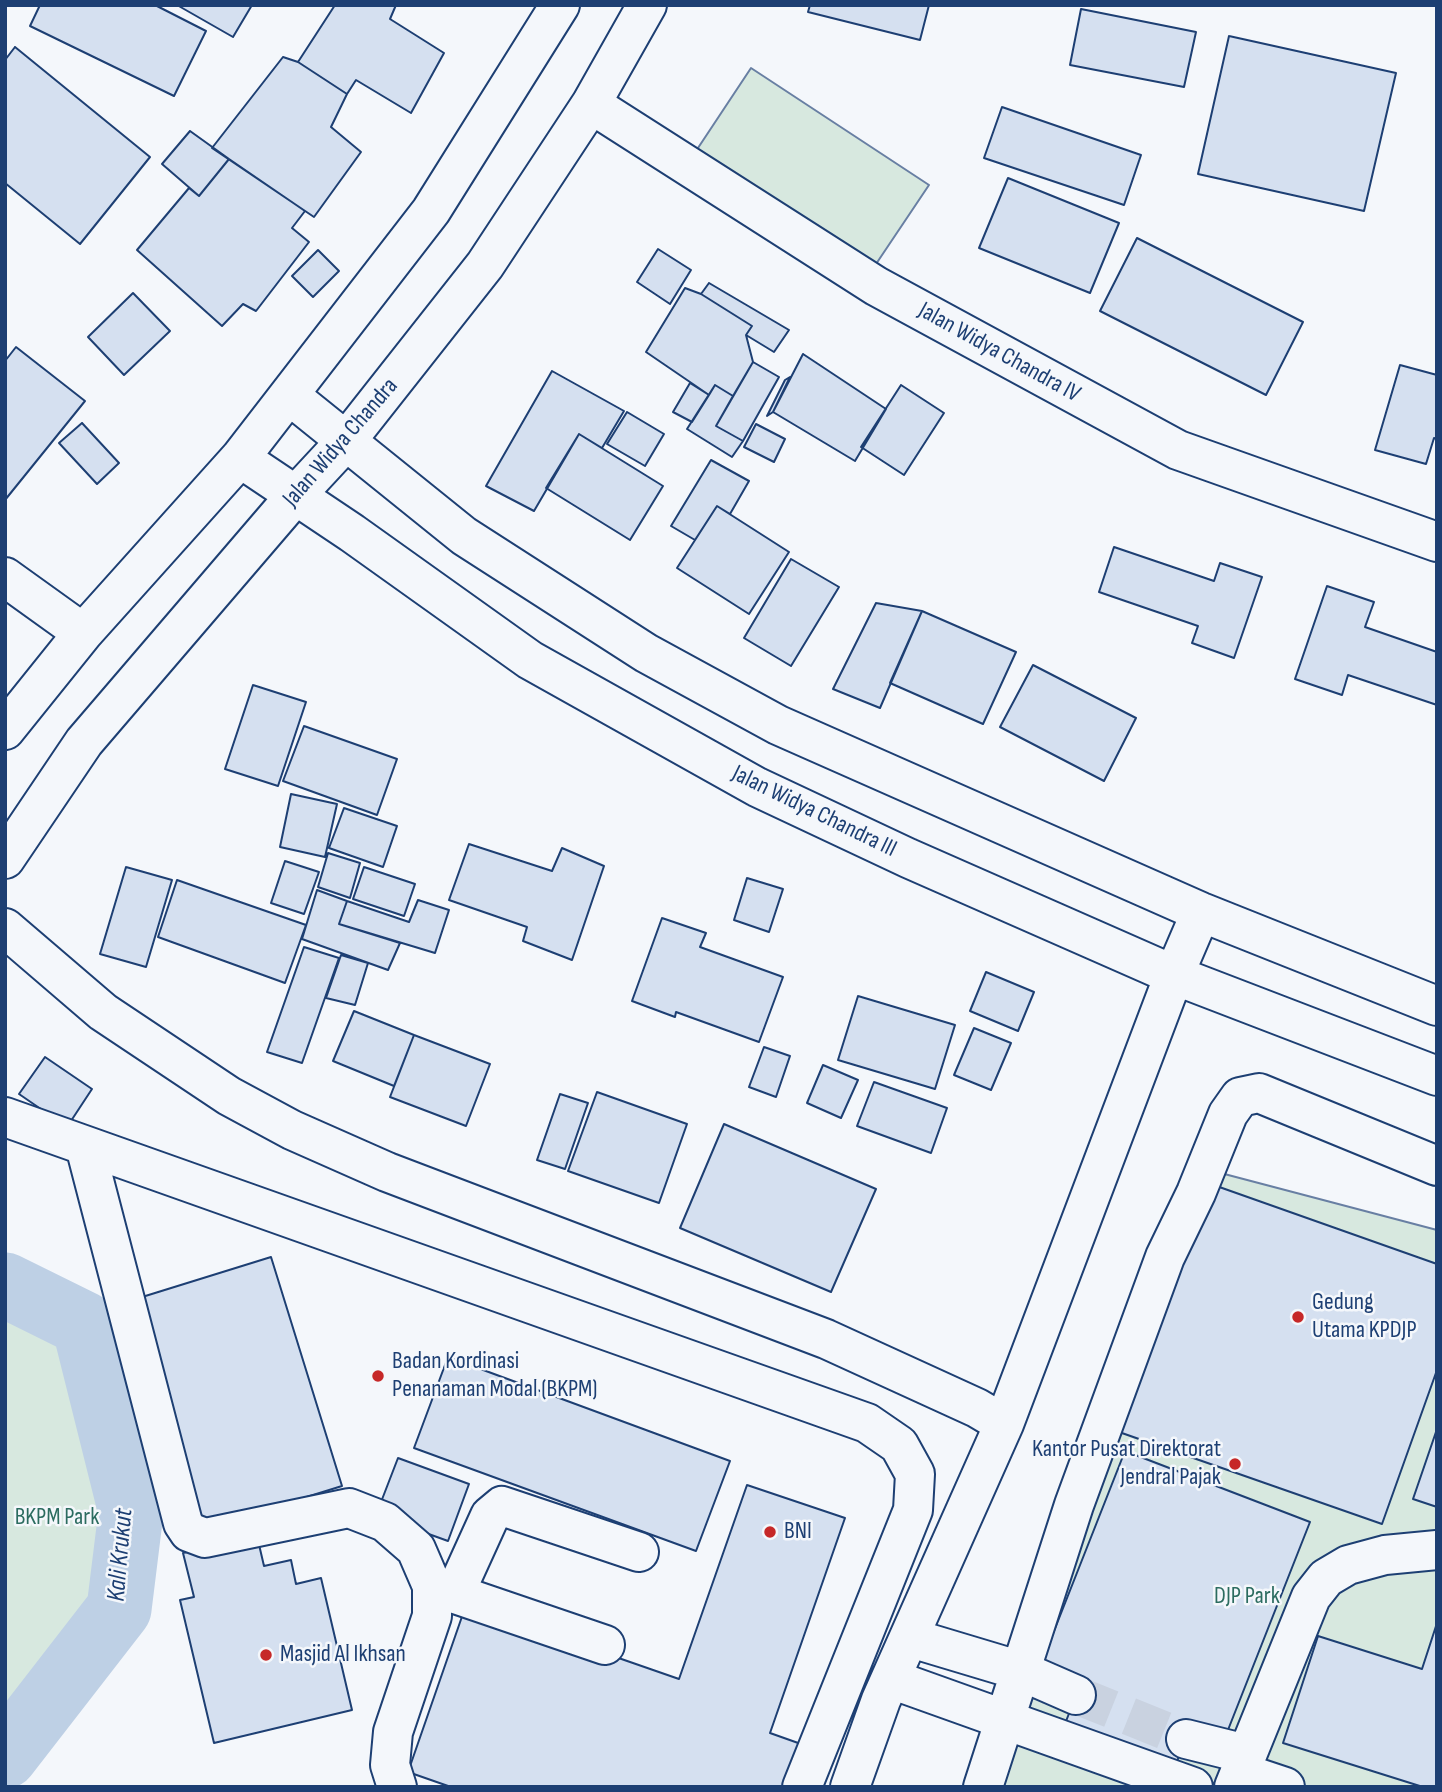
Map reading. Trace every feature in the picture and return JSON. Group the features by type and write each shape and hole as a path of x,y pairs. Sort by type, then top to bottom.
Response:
{"street":[{"path":"5,730 83,633 240,458 431,211 560,5"},
{"name":"Jalan Widya Chandra","path":"5,859 84,743 295,496 347,440 485,265 591,104 647,5"},
{"name":"Jalan Widya Chandra IV","path":"591,104 876,286 1178,450 1437,542"},
{"path":"289,396 464,536 670,666 778,725 1201,912 1437,1006"},
{"name":"Jalan Widya Chandra III","path":"240,458 530,660 757,787 908,858 1174,975 1437,1076"},
{"path":"5,577 83,633"},
{"path":"850,1787 891,1679 1004,1424 1174,975 1201,912"},
{"path":"5,928 103,1012 229,1096 292,1130 387,1172 826,1339 977,1408 1004,1424"},
{"path":"983,1787 1095,1445 1165,1257 1196,1193 1228,1114 1240,1097 1259,1093 1437,1166"},
{"path":"5,1117 867,1423 899,1445 915,1474 913,1510 802,1787"},
{"path":"85,1146 183,1523 189,1532 205,1538 349,1508 385,1521 416,1549 443,1589 605,1645"},
{"path":"397,1787 390,1765 393,1732 432,1616 443,1589 490,1516 502,1506 639,1552"},
{"path":"1238,1766 1293,1587 1314,1559 1346,1541 1437,1528"},
{"path":"1238,1766 1311,1597 1326,1578 1348,1565 1385,1555 1437,1550"},
{"path":"911,1638 1021,1671 1076,1695"},
{"path":"891,1679 1193,1787"},
{"path":"827,1721 868,1734"},
{"path":"1186,1739 1284,1787"}],"green space":[{"path":"751,68 929,185 870,273 692,157"},
{"name":"DJP Park","path":"1213,1171 1437,1230 1437,1787 964,1787"},
{"name":"BKPM Park","path":"5,1303 68,1335 110,1514 102,1602 5,1722"}],"building":[{"path":"40,5 155,5 206,31 174,96 30,26"},
{"path":"177,5 252,5 233,37"},
{"path":"335,5 396,5 390,19 444,53 411,113 356,80 347,94 298,62"},
{"path":"810,5 929,5 920,40 808,12"},
{"path":"1081,9 1196,32 1184,87 1070,65"},
{"path":"1229,36 1396,73 1364,211 1198,174"},
{"path":"15,47 150,157 80,244 5,183 5,60"},
{"path":"283,57 298,62 347,94 331,127 361,152 314,217 212,148"},
{"path":"1002,107 1141,155 1124,205 984,158"},
{"path":"190,131 229,159 199,196 162,164"},
{"path":"229,159 305,211 292,228 309,242 256,311 243,304 222,326 137,250 189,188 199,196"},
{"path":"1008,178 1119,223 1090,293 979,248"},
{"path":"1137,238 1303,322 1266,395 1100,311"},
{"path":"658,249 691,270 670,304 637,282"},
{"path":"318,250 339,271 313,297 292,276"},
{"path":"709,283 789,330 774,352 746,335 752,326 701,294"},
{"path":"685,288 701,294 752,326 746,335 753,362 733,396 715,385 709,395 646,352"},
{"path":"133,293 170,331 124,375 88,337"},
{"path":"16,347 85,401 5,500 5,361"},
{"path":"803,354 886,409 855,461 773,412"},
{"path":"753,362 779,377 743,441 716,426"},
{"path":"1400,365 1437,375 1437,439 1434,438 1426,464 1375,450"},
{"path":"552,371 624,411 602,448 579,434 534,511 486,486"},
{"path":"790,377 773,412 767,416 785,380"},
{"path":"690,383 709,395 692,422 673,412"},
{"path":"715,385 733,396 716,426 743,441 732,457 687,429"},
{"path":"901,385 944,413 904,475 861,447"},
{"path":"627,412 664,434 645,466 607,444"},
{"path":"82,423 119,463 97,484 59,443"},
{"path":"756,424 785,439 774,462 744,447"},
{"path":"579,434 663,486 630,540 546,488"},
{"path":"711,460 749,481 730,514 717,506 695,540 671,526"},
{"path":"717,506 789,552 749,614 677,568"},
{"path":"1114,547 1214,581 1220,563 1262,577 1234,658 1192,643 1198,626 1099,592"},
{"path":"791,559 839,587 791,666 744,638"},
{"path":"1327,586 1374,602 1365,627 1437,652 1437,705 1348,675 1342,695 1295,679"},
{"path":"876,603 922,611 880,708 833,689"},
{"path":"922,611 1016,652 983,724 890,683"},
{"path":"1033,665 1136,718 1104,781 1000,727"},
{"path":"253,685 306,702 278,786 225,769"},
{"path":"304,726 397,759 377,815 283,781"},
{"path":"291,794 337,804 325,857 280,847"},
{"path":"344,808 397,826 383,867 329,848"},
{"path":"469,844 552,871 562,848 604,866 572,960 523,941 527,927 449,900"},
{"path":"328,853 360,863 350,898 318,887"},
{"path":"285,861 319,872 304,914 271,903"},
{"path":"126,867 172,880 146,967 100,954"},
{"path":"364,867 415,884 404,916 353,899"},
{"path":"747,878 783,889 769,932 734,920"},
{"path":"177,880 306,925 285,983 158,937"},
{"path":"317,890 347,901 339,924 400,943 388,970 302,939"},
{"path":"418,900 449,910 435,953 339,924 347,901 409,922"},
{"path":"662,918 706,933 700,947 783,977 759,1042 676,1012 675,1017 632,1001"},
{"path":"304,947 339,958 302,1063 267,1052"},
{"path":"341,955 368,963 355,1005 326,998"},
{"path":"986,972 1034,992 1018,1031 970,1011"},
{"path":"858,996 955,1025 935,1089 838,1060"},
{"path":"354,1011 414,1035 394,1086 333,1061"},
{"path":"974,1028 1011,1043 991,1090 954,1075"},
{"path":"414,1035 490,1064 466,1126 390,1097"},
{"path":"764,1047 790,1056 776,1097 749,1087"},
{"path":"45,1057 92,1089 67,1127 19,1094"},
{"path":"823,1065 858,1080 841,1118 807,1103"},
{"path":"874,1082 947,1108 931,1153 857,1126"},
{"path":"597,1092 687,1124 659,1203 568,1171"},
{"path":"560,1094 588,1103 565,1169 537,1160"},
{"path":"724,1124 876,1189 831,1292 680,1228"},
{"name":"Gedung Utama KPDJP","path":"1208,1183 1437,1264 1437,1370 1382,1524 1119,1432"},
{"path":"271,1257 342,1486 197,1531 126,1302"},
{"path":"448,1357 730,1461 696,1551 414,1448"},
{"path":"1437,1429 1437,1507 1413,1499"},
{"path":"1125,1451 1310,1522 1226,1735 1192,1722 1173,1772 1063,1729 1082,1680 1041,1664"},
{"path":"398,1458 469,1484 448,1541 376,1515"},
{"path":"747,1485 845,1518 770,1733 801,1744 786,1787 451,1787 408,1772 466,1605 679,1679"},
{"name":"Masjid Al Ikhsan","path":"257,1536 264,1566 291,1560 296,1584 321,1578 352,1710 214,1743 180,1600 194,1597 183,1553"},
{"path":"1437,1623 1437,1787 1423,1787 1283,1743 1318,1636 1422,1669"}],"waterway":[{"name":"Kali Krukut","path":"5,1285 84,1324 131,1512 119,1609 5,1756"}],"tunnel":[{"path":"1076,1695 1186,1739"}],"place":[{"name":"Gedung Utama KPDJP","path":"1298,1317"},
{"name":"Badan Kordinasi Penanaman Modal (BKPM)","path":"378,1376"},
{"name":"Kantor Pusat Direktorat Jendral Pajak","path":"1235,1464"},
{"name":"BNI","path":"770,1532"},
{"name":"Masjid Al Ikhsan","path":"266,1655"}]}
